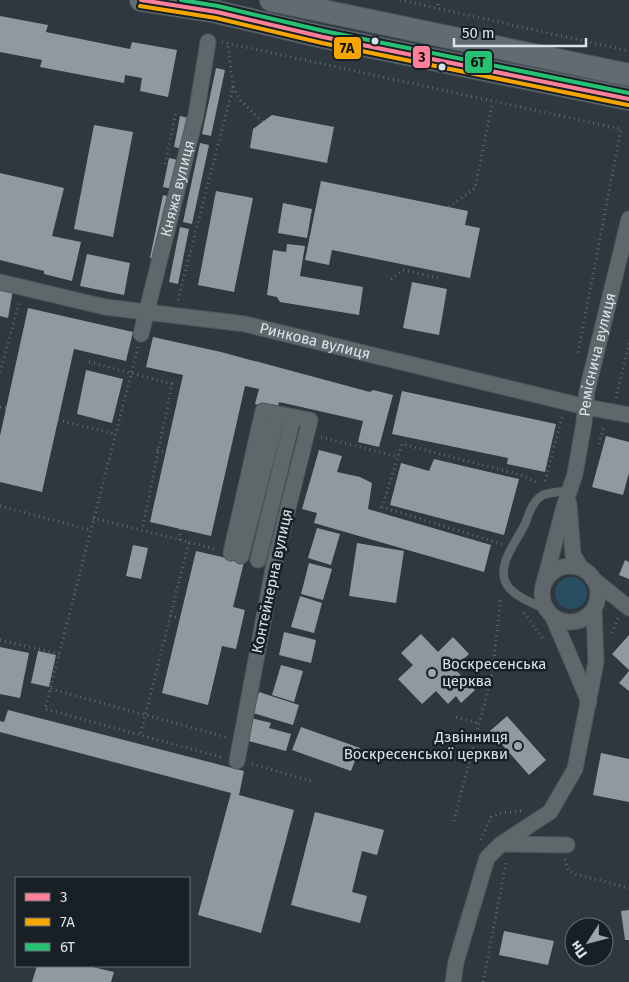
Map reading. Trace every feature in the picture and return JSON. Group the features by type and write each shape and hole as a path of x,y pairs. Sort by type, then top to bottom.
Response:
{"main road":[{"path":"141,0 219,6 324,37 629,99"},
{"path":"271,0 629,75"}],"street":[{"name":"Княжа вулиця","path":"141,334 214,42"},
{"name":"Реміснича вулиця","path":"589,702 543,602 544,584 577,466 587,391 629,219"},
{"name":"Ринкова вулиця","path":"0,282 105,307 245,324 629,416"},
{"path":"236,554 263,412 310,420 307,433"},
{"name":"Контейнерна вулиця","path":"258,560 286,415"},
{"name":"Контейнерна вулиця","path":"236,761 274,564 307,433"},
{"name":"Реміснича вулиця","path":"570,490 573,555 581,568 624,604"},
{"path":"544,584 555,570 564,566 581,568"},
{"path":"453,982 456,962 487,858 501,844 550,812 574,769 596,662 596,604 598,593 593,578"},
{"path":"550,614 571,622 580,620 596,604 624,604"},
{"path":"501,844 567,845"}],"lane":[{"path":"550,614 515,592 507,584 504,570 508,553 529,511 543,496 570,490"}],"path":[{"path":"400,0 629,52"},
{"path":"438,0 438,5"},
{"path":"214,42 621,129 576,362"},
{"path":"174,315 233,87 228,45"},
{"path":"233,87 242,101 263,122"},
{"path":"449,207 475,188 492,105"},
{"path":"391,279 403,270 439,278"},
{"path":"0,372 23,287"},
{"path":"141,334 45,709 311,781"},
{"path":"616,395 629,343"},
{"path":"89,362 172,384 142,530"},
{"path":"0,407 6,408"},
{"path":"58,420 114,434"},
{"path":"506,547 497,541 382,507 402,444 521,475 535,483 545,484 559,428"},
{"path":"307,433 398,457"},
{"path":"157,450 166,453"},
{"path":"0,506 90,530"},
{"path":"94,518 189,542 140,736"},
{"path":"180,529 180,540"},
{"path":"515,592 525,615 548,645"},
{"path":"454,821 492,674 501,593"},
{"path":"170,616 180,618"},
{"path":"0,640 60,654"},
{"path":"50,689 239,740"},
{"path":"456,718 478,723"},
{"path":"505,863 487,858 475,852 491,817 500,813 518,812 525,808"},
{"path":"484,982 505,863 529,844"},
{"path":"567,845 564,862 568,870 575,874 629,888"}],"shaded area":[{"path":"571,577 582,582 587,593 582,604 571,609 560,604 555,593 560,582"}],"building":[{"path":"0,16 48,25 46,32 130,49 132,42 177,50 168,97 140,91 142,78 125,75 124,83 40,67 42,60 0,52"},
{"path":"216,68 225,70 211,136 202,134"},
{"path":"272,115 334,127 327,163 250,148 253,129"},
{"path":"180,116 189,118 183,149 174,147"},
{"path":"94,125 133,132 113,237 74,229"},
{"path":"200,143 209,145 192,224 183,222"},
{"path":"169,158 178,160 172,189 163,187"},
{"path":"0,173 64,188 52,236 81,242 72,281 44,274 44,271 0,260"},
{"path":"321,181 468,211 465,225 480,228 470,278 332,250 329,265 305,260"},
{"path":"216,191 253,198 234,292 198,285"},
{"path":"163,195 171,197 158,260 150,258"},
{"path":"283,203 312,209 307,238 278,233"},
{"path":"180,227 189,229 178,284 169,282"},
{"path":"287,244 305,246 300,276 363,287 359,315 280,302 277,297 267,295 273,250 286,252"},
{"path":"87,254 130,263 124,295 80,286"},
{"path":"412,282 447,289 439,335 403,328"},
{"path":"0,287 13,290 8,318 0,316"},
{"path":"28,308 133,332 126,361 74,349 42,492 0,482 0,436"},
{"path":"153,337 221,352 370,392 373,390 393,395 379,447 358,442 363,421 279,402 277,410 255,404 259,389 245,386 211,536 150,522 183,375 146,367"},
{"path":"86,370 123,379 112,423 77,414"},
{"path":"402,391 556,424 545,472 507,464 508,458 392,434"},
{"path":"606,436 629,442 629,473 623,495 592,487"},
{"path":"319,450 342,456 337,472 360,477 372,483 368,509 491,545 484,572 314,523 317,513 302,509"},
{"path":"434,459 519,479 504,535 390,505 401,463 429,471"},
{"path":"317,528 340,534 331,565 308,558"},
{"path":"357,543 404,551 396,603 349,596"},
{"path":"133,545 148,548 141,579 126,576"},
{"path":"196,551 244,562 233,607 245,610 236,649 222,646 208,705 162,693"},
{"path":"625,560 629,562 629,579 619,575"},
{"path":"309,563 332,569 323,600 301,594"},
{"path":"300,596 322,603 314,633 291,627"},
{"path":"284,632 316,640 311,663 279,655"},
{"name":"Воскресенська церква","path":"421,634 438,652 453,637 469,654 454,668 475,690 461,703 456,696 448,704 436,691 422,704 398,679 413,665 401,653"},
{"path":"629,635 629,670 612,654"},
{"path":"0,647 29,653 20,698 0,694"},
{"path":"38,651 56,655 49,687 31,683"},
{"path":"281,665 303,671 294,702 272,695"},
{"path":"629,671 629,691 619,683"},
{"path":"259,692 299,705 293,725 253,713"},
{"path":"8,710 244,771 239,795 294,810 261,933 198,915 231,793 0,732 0,721 4,722"},
{"name":"Дзвінниця Воскресенської церкви","path":"507,716 546,760 529,775 490,731"},
{"path":"251,718 271,723 269,728 291,734 286,751 245,740"},
{"path":"301,727 360,748 351,771 292,750"},
{"path":"601,753 629,759 629,802 593,795"},
{"path":"315,812 384,830 377,855 362,851 352,892 367,896 360,923 291,905"},
{"path":"629,910 629,940 625,940 621,911"},
{"path":"504,931 554,941 548,965 499,955"},
{"path":"37,967 92,967 114,972 111,982 32,982"}],"transit line":[{"name":"3","path":"141,0 217,12 323,37 629,99"},
{"name":"6Т","path":"181,0 218,6 324,31 629,93"},
{"name":"7А","path":"140,6 216,18 322,43 628,105"}],"place":[{"name":"Воскресенська церква","path":"432,673"},
{"name":"Дзвінниця Воскресенської церкви","path":"518,746"}]}
